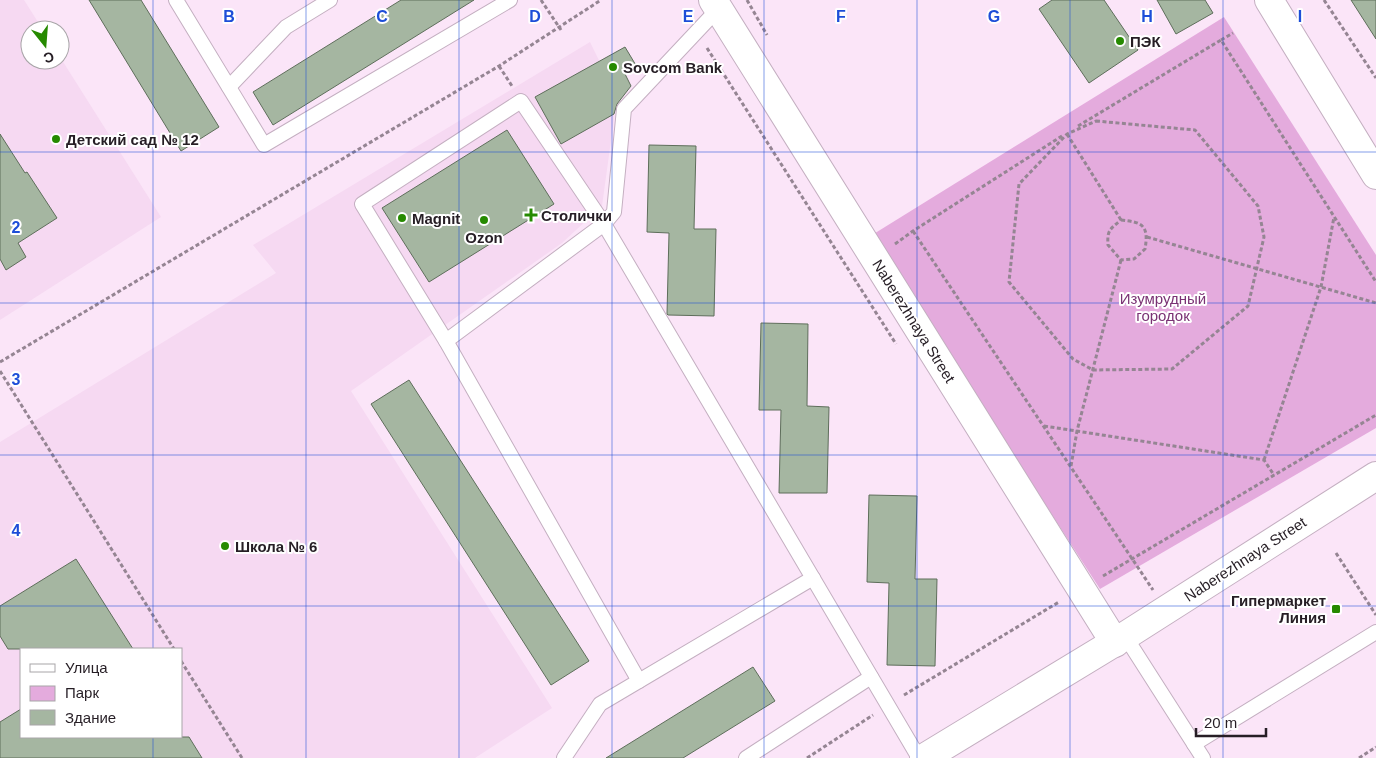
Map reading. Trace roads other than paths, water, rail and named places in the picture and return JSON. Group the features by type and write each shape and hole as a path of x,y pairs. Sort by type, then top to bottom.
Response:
{"street":[{"path":"1269,0 1376,176"},
{"name":"Naberezhnaya Street","path":"716,4 1068,599 1120,640"},
{"name":"Naberezhnaya Street","path":"924,758 1120,640 1376,476"}],"lane":[{"path":"176,0 264,144 510,0"},
{"path":"229,87 286,27 330,0"},
{"path":"446,341 604,224 614,212 624,109 697,32 716,4"},
{"path":"640,681 446,341 362,204 521,101 604,224 919,758"},
{"path":"564,758 600,704 813,578"},
{"path":"1194,744 1376,632"},
{"path":"1120,640 1203,758"},
{"path":"746,758 871,677"}],"place":[{"name":"ПЭК","path":"1120,41"},
{"name":"Sovcom Bank","path":"613,67"},
{"name":"Детский сад № 12","path":"56,139"},
{"name":"Столички","path":"531,215"},
{"name":"Magnit","path":"402,218"},
{"name":"Ozon","path":"484,220"},
{"name":"Школа № 6","path":"225,546"},
{"name":"Гипермаркет Линия","path":"1336,609"}],"park label":[{"name":"Изумрудный городок","path":"1163,306"}]}
